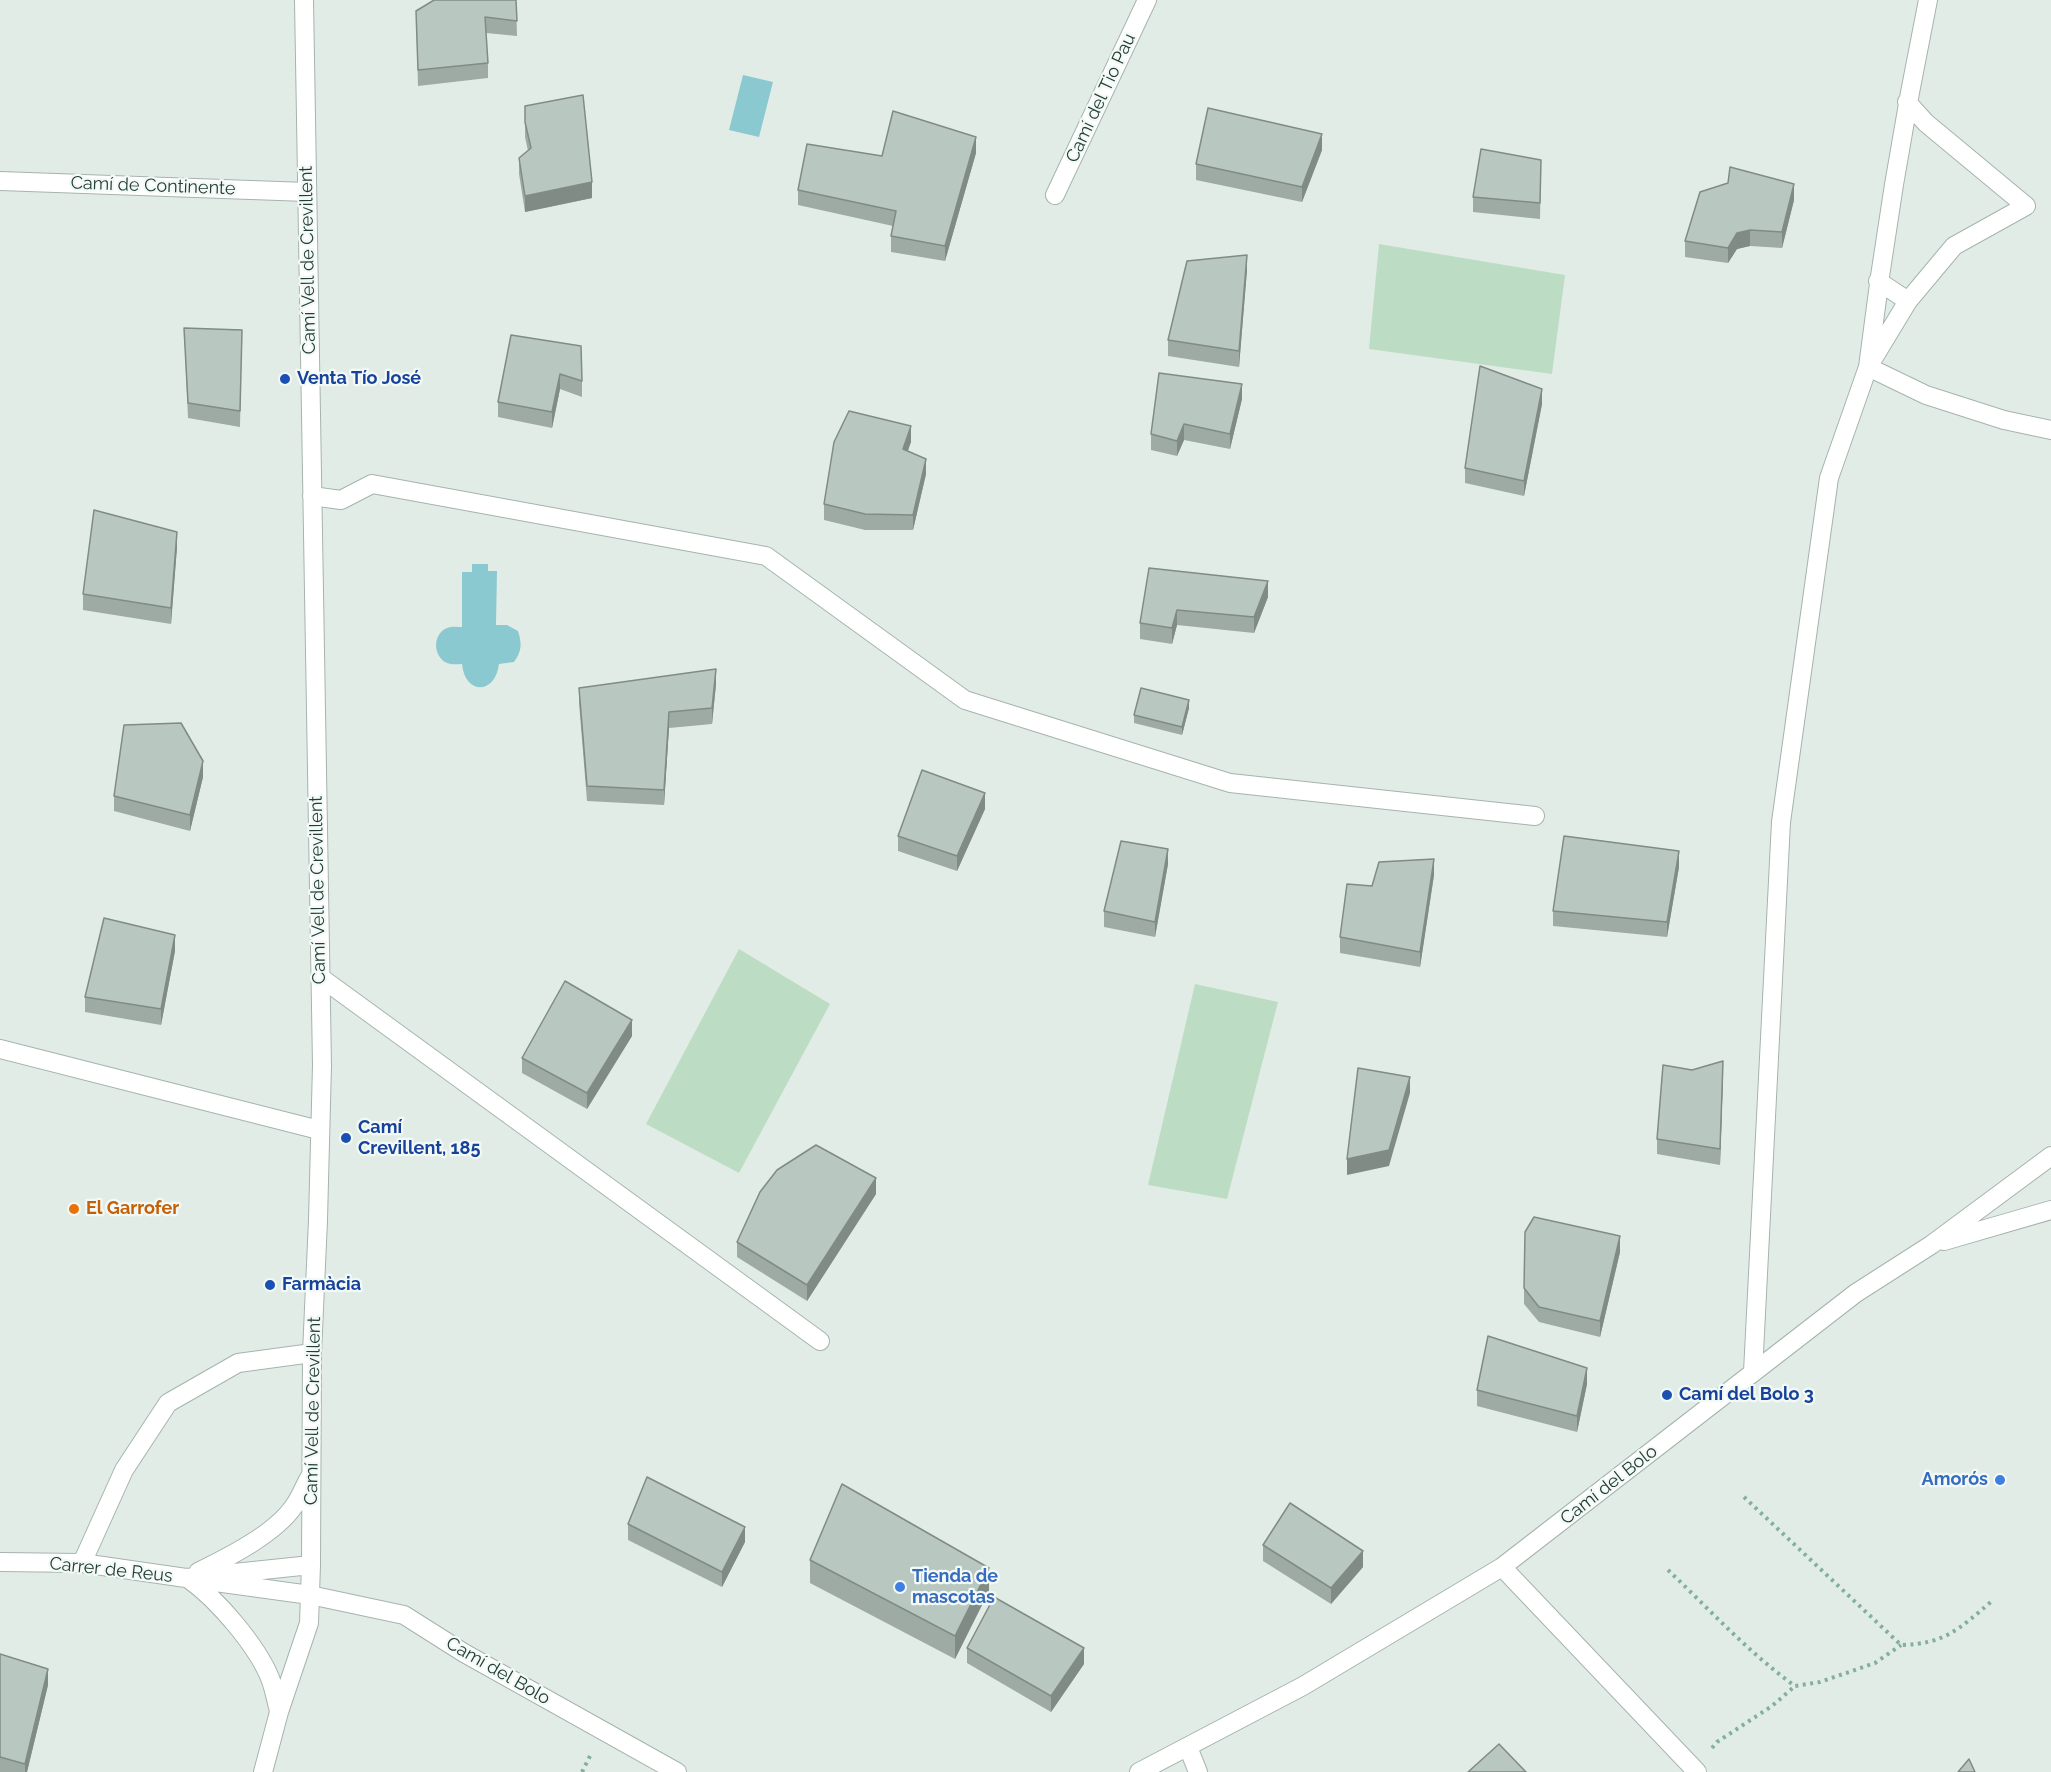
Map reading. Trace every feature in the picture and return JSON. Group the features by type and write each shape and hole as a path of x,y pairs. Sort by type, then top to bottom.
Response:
{"street":[{"name":"Camí Vell de Crevillent","path":"263,1772 279,1712 309,1623 311,1565 312,1353 322,1065 304,0"},
{"name":"Camí del Tio Pau","path":"1055,195 1147,0"},
{"path":"1868,367 1878,281 1908,102 1928,0"},
{"path":"1753,1372 1781,822 1829,478 1868,367 1908,301 1954,246 2026,207 1926,123 1908,102"},
{"name":"Camí de Continente","path":"0,181 307,192"},
{"path":"1878,281 1908,301"},
{"path":"1868,367 1926,395 2004,420 2051,430"},
{"path":"312,496 341,500 372,484 766,556 965,700 1230,783 1535,816"},
{"path":"320,977 820,1341"},
{"path":"0,1049 320,1130"},
{"name":"Camí del Bolo","path":"1139,1772 1303,1686 1502,1567 1856,1293 1931,1245 2051,1156"},
{"path":"1931,1245 2051,1210"},
{"path":"82,1563 124,1470 168,1403 238,1363 312,1353"},
{"name":"Carrer de Reus","path":"186,1578 232,1556 271,1528 292,1508 311,1475"},
{"name":"Carrer de Reus","path":"0,1562 82,1563 186,1578 311,1565"},
{"path":"1502,1567 1694,1770"},
{"path":"186,1578 207,1593 242,1635 271,1679 279,1712"},
{"name":"Camí del Bolo","path":"186,1578 310,1595 404,1615 464,1653 677,1772"},
{"path":"1188,1747 1198,1772"}],"path":[{"path":"1744,1497 1901,1645"},
{"path":"1668,1570 1781,1676 1795,1686"},
{"path":"1694,1770 1717,1742 1766,1711 1795,1686 1820,1682 1875,1663 1901,1645 1922,1645 1951,1634 1992,1601"},
{"path":"582,1772 594,1748"}],"green space":[{"path":"1379,244 1565,275 1552,374 1369,349"},
{"path":"739,949 830,1004 739,1173 646,1124"},
{"path":"1195,984 1278,1002 1227,1199 1148,1185"}],"water":[{"path":"743,75 773,82 759,137 729,130"},
{"path":"472,564 488,564 488,571 497,571 496,625 507,625 518,631 521,644 514,662 499,664 492,681 480,687 468,681 462,664 451,664 442,660 436,646 442,631 450,627 462,627 462,572 472,572"}],"building":[{"path":"434,0 516,0 517,21 485,17 488,63 418,70 416,11"},
{"path":"583,95 592,182 525,196 519,158 531,148 525,122 525,106"},
{"path":"1208,108 1322,134 1302,187 1196,164"},
{"path":"893,111 976,137 945,246 891,236 896,211 798,190 807,144 882,156"},
{"path":"1481,149 1541,160 1540,203 1473,197"},
{"path":"1730,167 1794,184 1782,232 1750,230 1737,233 1728,248 1685,241 1700,192 1728,183"},
{"path":"1247,255 1239,351 1168,340 1187,261"},
{"path":"184,328 242,330 240,411 188,403"},
{"path":"511,335 581,346 582,381 560,374 552,412 498,402"},
{"path":"1480,366 1542,389 1524,481 1465,468"},
{"path":"1159,373 1242,384 1230,434 1184,424 1177,441 1151,434"},
{"path":"849,411 911,426 903,449 926,459 913,515 865,514 824,504 834,442"},
{"path":"94,510 177,532 171,608 83,594"},
{"path":"1149,568 1268,581 1254,617 1177,610 1172,628 1140,623"},
{"path":"716,669 712,708 669,712 664,790 587,786 579,688"},
{"path":"1141,688 1189,700 1182,727 1134,715"},
{"path":"181,723 203,761 190,815 114,796 124,725"},
{"path":"922,770 985,793 957,856 898,836"},
{"path":"1564,836 1679,851 1667,922 1553,911"},
{"path":"1121,841 1168,849 1155,922 1104,911"},
{"path":"1434,859 1420,952 1340,937 1347,884 1372,886 1379,862"},
{"path":"104,918 175,935 161,1009 85,997"},
{"path":"565,981 632,1020 587,1093 522,1058"},
{"path":"1723,1061 1720,1149 1657,1139 1663,1065 1692,1070"},
{"path":"1358,1068 1410,1077 1389,1150 1347,1159"},
{"path":"816,1145 876,1178 807,1285 737,1242 760,1192 777,1170"},
{"path":"1534,1217 1620,1236 1600,1321 1539,1307 1524,1288 1525,1232"},
{"path":"1488,1336 1587,1368 1577,1416 1477,1390"},
{"path":"647,1477 745,1527 722,1572 628,1524"},
{"name":"Tienda de mascotas","path":"842,1484 989,1568 955,1636 810,1560"},
{"path":"1290,1503 1363,1551 1331,1588 1263,1545"},
{"path":"994,1597 1084,1648 1051,1696 967,1648"},
{"path":"0,1654 48,1669 25,1764 0,1757"},
{"path":"1499,1744 1526,1772 1468,1772"},
{"path":"1969,1759 1975,1772 1958,1772"}],"place":[{"name":"Venta Tío José","path":"285,379"},
{"name":"Camí Crevillent, 185","path":"346,1138"},
{"name":"El Garrofer","path":"74,1209"},
{"name":"Farmàcia","path":"270,1285"},
{"name":"Camí del Bolo 3","path":"1667,1395"},
{"name":"Amorós","path":"2000,1480"},
{"name":"Tienda de mascotas","path":"900,1587"}]}
